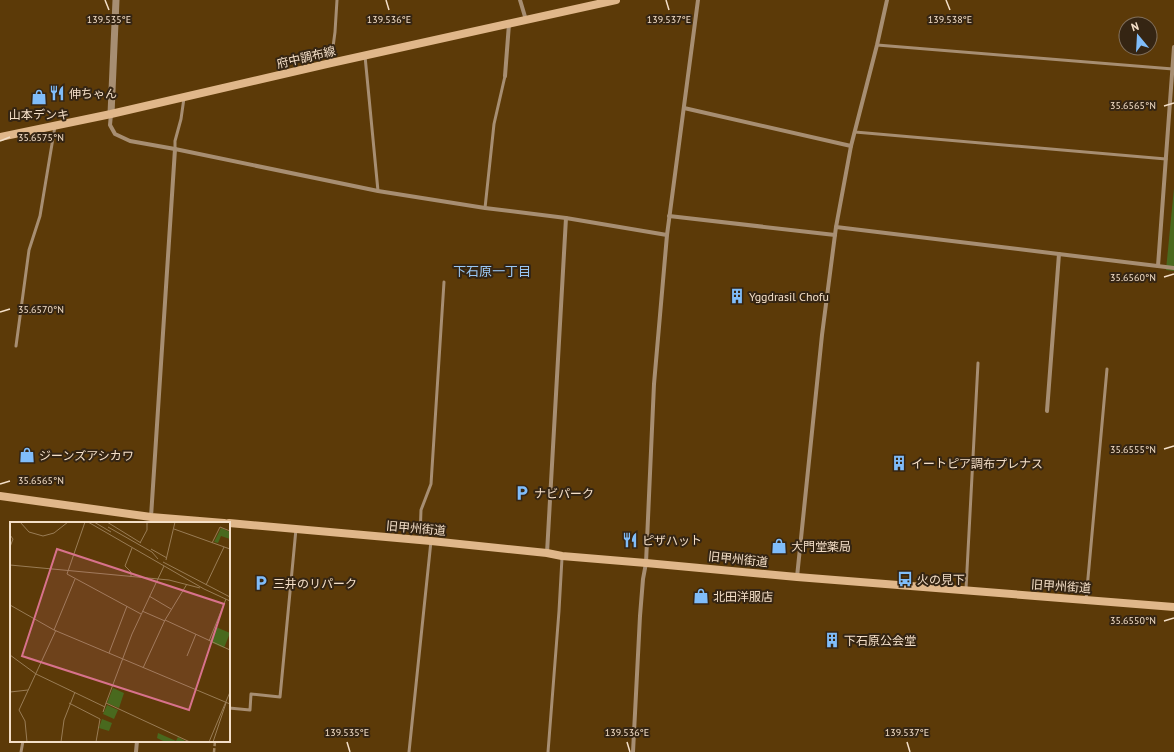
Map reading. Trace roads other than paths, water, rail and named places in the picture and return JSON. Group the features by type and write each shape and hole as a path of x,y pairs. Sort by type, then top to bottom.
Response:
{"main road":[{"name":"府中調布線","path":"1,135 111,114 331,63 616,0"},
{"path":"0,496 151,517 160,520 203,522"},
{"name":"旧甲州街道","path":"230,524 431,541 547,553 562,556 646,562 797,577 1174,607"}],"street":[{"path":"116,0 110,125 115,134 130,141 378,191 485,208 566,218 667,235"},
{"path":"520,0 526,20"},
{"path":"633,752 640,616 646,562 654,384 669,216 698,0"},
{"path":"797,577 822,336 836,227 851,146 887,0"},
{"path":"504,76 508,24"},
{"path":"1158,266 1174,47"},
{"path":"684,108 851,146"},
{"path":"151,517 175,149"},
{"path":"669,216 835,235"},
{"path":"547,553 566,218"},
{"path":"836,227 1174,268"},
{"path":"1047,412 1060,254"},
{"path":"136,752 137,742"}],"lane":[{"path":"331,63 338,0"},
{"path":"877,45 1172,69"},
{"path":"365,56 378,191"},
{"path":"485,208 494,124 504,76"},
{"path":"175,149 175,141 181,119 184,97"},
{"path":"16,346 29,250 40,216 56,125"},
{"path":"855,132 1166,159"},
{"path":"420,540 421,510 431,484 444,282"},
{"path":"965,591 978,363"},
{"path":"1086,600 1107,369"},
{"path":"230,708 250,710 251,694 280,697 296,529"},
{"path":"409,752 431,541"},
{"path":"548,752 560,611 562,556"},
{"path":"21,752 23,742"}],"place":[{"name":"伸ちゃん","path":"57,93"},
{"name":"山本デンキ","path":"39,97"},
{"name":"Yggdrasil Chofu","path":"737,296"},
{"name":"ジーンズアシカワ","path":"27,455"},
{"name":"イートピア調布プレナス","path":"899,463"},
{"name":"ナビパーク","path":"522,493"},
{"name":"ピザハット","path":"630,540"},
{"name":"大門堂薬局","path":"779,546"},
{"name":"火の見下","path":"905,579"},
{"name":"三井のリパーク","path":"261,583"},
{"name":"北田洋服店","path":"701,596"},
{"name":"下石原公会堂","path":"832,640"}],"district":[{"name":"下石原一丁目","path":"492,271"}]}
